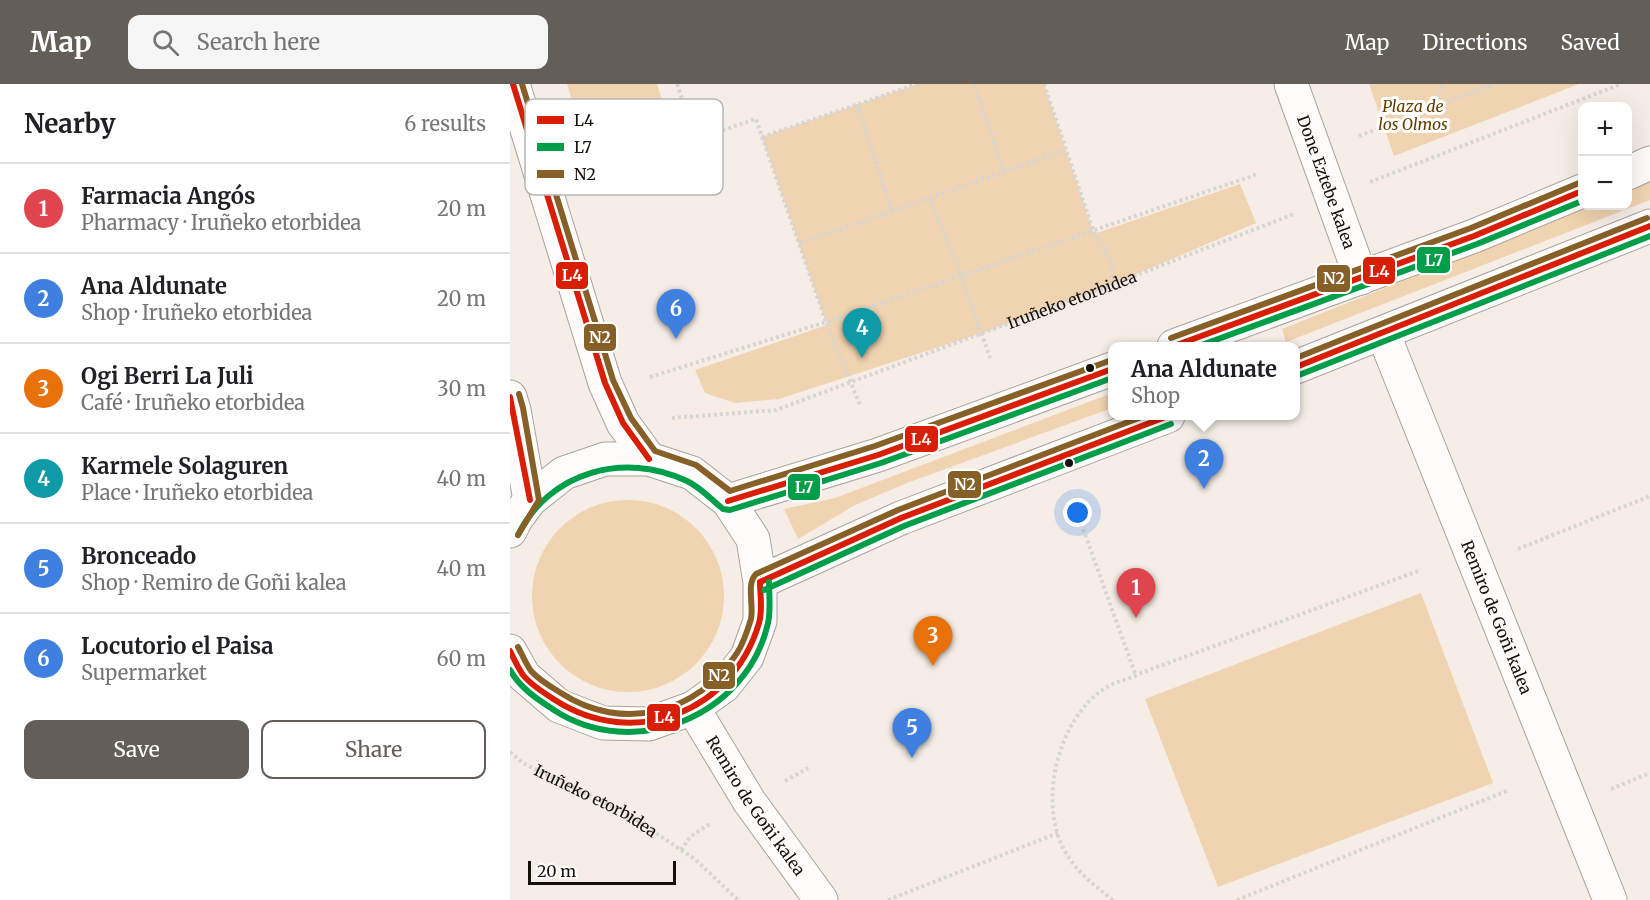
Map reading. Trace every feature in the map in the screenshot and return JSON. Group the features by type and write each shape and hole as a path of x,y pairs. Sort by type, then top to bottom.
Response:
{"main road":[{"path":"513,84 525,123"},
{"name":"Done Eztebe kalea","path":"1291,84 1361,278"},
{"path":"1632,171 1650,163"},
{"path":"1185,342 1474,236 1578,193"},
{"path":"547,195 605,383 623,423 649,459"},
{"path":"1300,365 1650,226"},
{"name":"Remiro de Goñi kalea","path":"1383,333 1610,900"},
{"path":"728,501 878,455 1108,371"},
{"path":"510,397 514,410 516,518"},
{"path":"760,582 901,518 1158,420"},
{"path":"510,651 524,676 559,706 603,723 649,724 693,708 724,686 747,657 760,621 760,582 753,539 728,501 692,473 649,459 605,459 564,474 516,518"},
{"name":"Remiro de Goñi kalea","path":"693,708 749,801 820,900"}],"path":[{"path":"676,84 681,99"},
{"path":"762,137 917,84"},
{"path":"974,84 1004,172"},
{"path":"1044,84 1093,230 1112,263 1111,285"},
{"path":"1437,105 1442,84"},
{"path":"1359,136 1493,84"},
{"name":"Iruñeko etorbidea","path":"623,423 776,410 1111,285 1621,84"},
{"path":"857,104 892,211"},
{"path":"723,129 756,119 826,322 860,405"},
{"path":"800,243 1065,150"},
{"path":"650,376 826,322 1258,174"},
{"path":"930,198 961,275 990,358"},
{"path":"1518,549 1650,496"},
{"path":"1072,501 1136,676"},
{"path":"1113,900 1084,877 1066,854 1054,817 1053,791 1056,761 1071,724 1091,700 1107,687 1421,570"},
{"name":"Iruñeko etorbidea","path":"510,752 523,763 626,813 681,850 713,875 738,900"},
{"path":"1611,789 1650,773"},
{"path":"1238,900 1509,790"},
{"path":"888,900 1058,833"}],"green space":[{"path":"567,84 657,84 662,99 572,99"},
{"path":"918,84 1044,84 1094,234 1240,184 1256,223 1111,285 982,333 779,399 735,403 705,393 695,370 827,325 762,137"},
{"name":"Plaza de los Olmos","path":"1369,84 1579,84 1394,156"},
{"path":"1650,182 1650,200 1632,207 1632,189"},
{"path":"1582,210 1624,210 1286,342 1282,329"},
{"path":"1108,395 1108,409 907,483 855,505 798,539 784,509 835,498"},
{"path":"628,500 665,507 696,528 717,559 724,596 717,633 696,664 665,685 628,692 591,685 560,664 539,633 532,596 539,559 560,528 591,507"},
{"path":"1421,593 1493,783 1218,887 1145,699"}],"transit line":[{"name":"L4","path":"513,84 525,123"},
{"name":"N2","path":"522,84 527,99"},
{"name":"N2","path":"1171,338 1471,228 1578,183"},
{"name":"L4","path":"1185,342 1474,236 1578,193"},
{"name":"L4","path":"547,195 605,383 623,423 649,459"},
{"name":"N2","path":"556,195 613,380 631,418 655,451 696,465 730,491 875,446 1108,361"},
{"name":"L7","path":"1210,342 1477,244 1578,203"},
{"name":"N2","path":"1300,356 1647,218"},
{"name":"L4","path":"1300,365 1650,226"},
{"name":"L7","path":"1300,375 1650,236"},
{"name":"L4","path":"728,501 878,455 1108,370"},
{"name":"L7","path":"518,535 532,513 549,496 568,482 590,473 614,468 638,468 663,472 687,481 723,509 730,510 881,463 1108,379"},
{"name":"N2","path":"518,535 539,500 519,394"},
{"name":"L4","path":"510,397 530,500"},
{"name":"N2","path":"518,647 531,671 545,683 584,705 609,712 633,714 657,711 680,703 702,691 721,674 739,649 751,619 751,583 756,574 898,510 1134,420"},
{"name":"L4","path":"760,582 901,518 1158,420"},
{"name":"L7","path":"764,590 904,526 1171,424"},
{"name":"L4","path":"510,651 521,672 538,689 585,715 617,722 647,722 677,714 704,700 727,680 746,654 760,618 760,582"},
{"name":"L7","path":"510,670 524,688 535,697 554,710 585,725 618,732 651,730 683,721 712,706 737,684 756,656 769,618 769,582"}],"place":[{"name":"Locutorio el Paisa","path":"676,339"},
{"name":"Karmele Solaguren","path":"862,358"},
{"name":"Ana Aldunate","path":"1204,489"},
{"name":"Farmacia Angós","path":"1136,618"},
{"name":"Ogi Berri La Juli","path":"933,666"},
{"name":"Bronceado","path":"912,758"}]}
